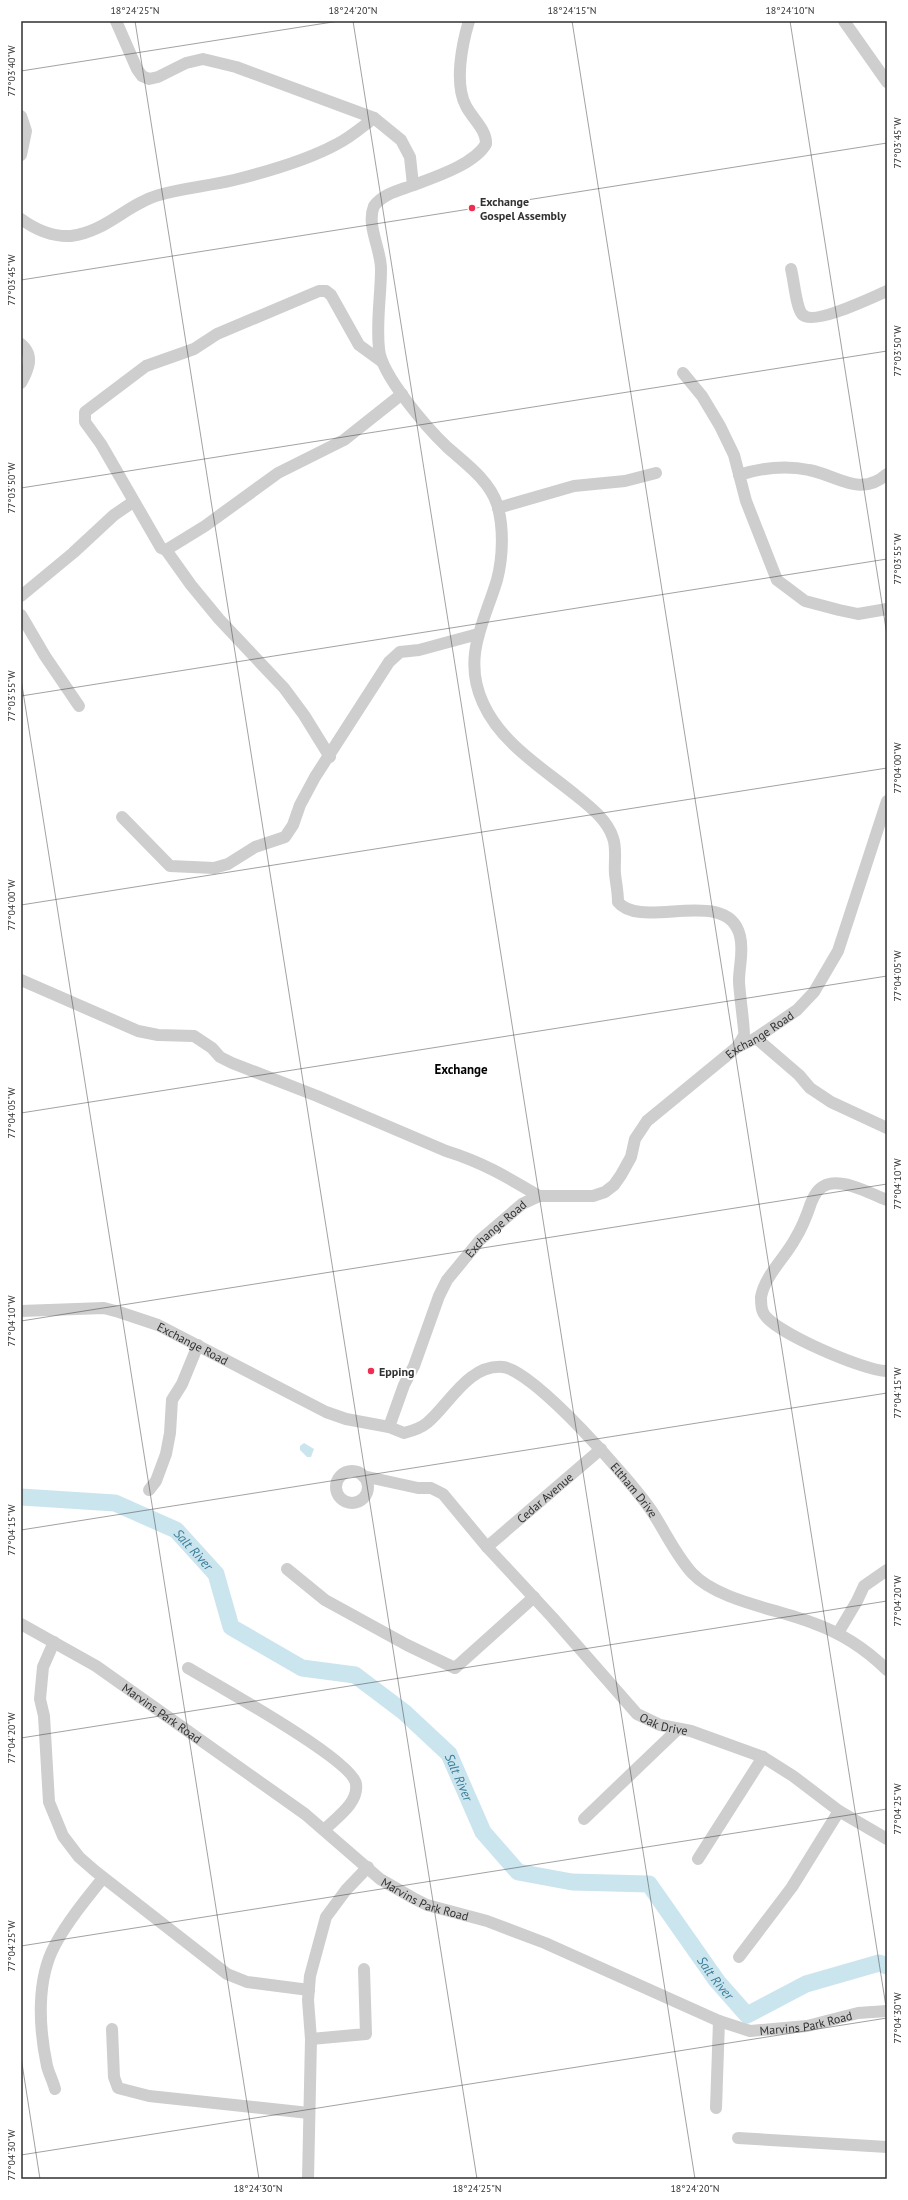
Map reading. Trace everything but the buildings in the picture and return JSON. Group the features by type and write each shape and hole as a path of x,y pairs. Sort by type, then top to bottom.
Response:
{"street":[{"path":"116,21 137,69 142,76 149,79 158,77 186,63 203,58 236,68 374,118 401,140 410,157 413,185"},
{"path":"381,361 379,349 378,315 381,263 373,230 372,212 378,200 460,165 477,153 486,144 484,135 466,106 462,92 462,52 468,21"},
{"path":"844,21 887,82"},
{"path":"21,116 26,131 21,155"},
{"path":"21,219 34,229 54,235 71,236 88,233 99,229 144,201 158,195 235,180 316,154 337,144 374,118"},
{"path":"791,269 800,311 805,317 810,319 828,315 887,291"},
{"path":"330,757 304,715 284,688 219,619 190,585 166,550 161,548 101,444 85,422 84,416 85,412 94,404 146,366 194,350 217,334 319,291 326,291 335,300 359,345 381,361 402,394 446,445 475,472 493,495 498,508 501,539 500,563 497,579 478,634 473,663 477,687 487,711 520,752 585,802 605,825 613,839 618,902 621,906 631,910 650,912 696,910 722,913 728,916 736,925 743,953 739,980 745,1034 736,1048"},
{"path":"21,344 30,357 29,365 21,383"},
{"path":"683,373 702,396 720,426 734,454 739,475 759,537 778,580 805,601 858,614 887,609"},
{"path":"166,550 205,526 278,473 344,440 402,394"},
{"path":"739,475 754,470 781,467 809,470 853,485 869,484 880,480 887,474"},
{"path":"498,508 574,486 625,481 656,473"},
{"path":"21,596 73,553 114,515 134,502"},
{"path":"21,615 45,656 79,706"},
{"path":"122,817 170,866 214,868 228,864 255,847 286,837 296,820 300,805 375,681 389,662 400,652 419,650 478,634"},
{"name":"Exchange Road","path":"21,1311 110,1309 158,1325 326,1412 346,1419 389,1427 404,1385 414,1366 439,1296 447,1280 480,1240 522,1204 539,1196 593,1196 605,1192 614,1185 631,1157 635,1139 647,1121 736,1048 756,1038 797,1010 814,992 838,951 887,801"},
{"path":"21,980 138,1031 158,1035 194,1036 212,1048 220,1057 232,1063 317,1096 446,1151 468,1157 492,1168 539,1196"},
{"path":"756,1038 816,1092 831,1102 887,1128"},
{"path":"887,1200 852,1186 834,1183 827,1184 817,1192 795,1240 769,1279 761,1296 761,1306 763,1313 768,1319 808,1344 836,1356 887,1371"},
{"path":"149,1490 156,1481 166,1454 170,1433 172,1400 182,1384 198,1345"},
{"name":"Eltham Drive","path":"389,1427 404,1433 427,1424 455,1392 474,1376 488,1368 504,1367 526,1379 602,1449 627,1478 651,1510 677,1554 702,1581 731,1596 813,1622 838,1633 857,1644 887,1670"},
{"name":"Cedar Avenue","path":"487,1547 602,1449"},
{"path":"367,1489 363,1476 356,1471 343,1474 336,1484 337,1493 343,1500 356,1502 364,1497 367,1489 380,1480"},
{"name":"Oak Drive","path":"363,1476 418,1488 431,1488 443,1494 487,1547 534,1597 637,1714 653,1722 691,1731 763,1757 793,1776 839,1811 887,1839"},
{"path":"287,1569 325,1600 407,1645 455,1668 534,1597"},
{"path":"838,1633 858,1601 864,1586 887,1570"},
{"name":"Marvins Park Road","path":"21,1624 96,1666 324,1830 380,1879 427,1905 487,1922 545,1942 719,2021 750,2031 808,2026 851,2014 887,2012"},
{"path":"54,1642 43,1667 40,1700 44,1716 49,1802 63,1836 79,1857 103,1878 227,1974 247,1982 309,1990"},
{"path":"188,1668 254,1706 340,1762 353,1775 357,1790 353,1801 324,1830"},
{"path":"584,1819 678,1729"},
{"path":"698,1860 763,1757"},
{"path":"739,1957 792,1887 839,1811"},
{"path":"308,2179 311,2039 309,1990 314,1957 326,1917 346,1890 368,1867"},
{"path":"55,2089 47,2068 43,2042 42,2006 46,1966 54,1946 68,1923 103,1878"},
{"path":"311,2039 366,2034 364,1969"},
{"path":"716,2108 719,2021"},
{"path":"112,2029 114,2076 118,2088 149,2096 309,2114"},
{"path":"738,2138 887,2147"}],"water":[{"path":"304,1443 314,1449 311,1457 307,1457 300,1450 300,1446"}],"waterway":[{"name":"Salt River","path":"21,1497 115,1503 176,1530 216,1574 231,1627 302,1668 355,1675 404,1712 449,1754 483,1832 518,1872 572,1882 649,1884 717,1981 747,2015 806,1984 879,1963 887,1966"}],"place":[{"name":"Exchange Gospel Assembly","path":"472,208"},
{"name":"Epping","path":"371,1371"}],"district":[{"name":"Exchange","path":"461,1069"}]}
